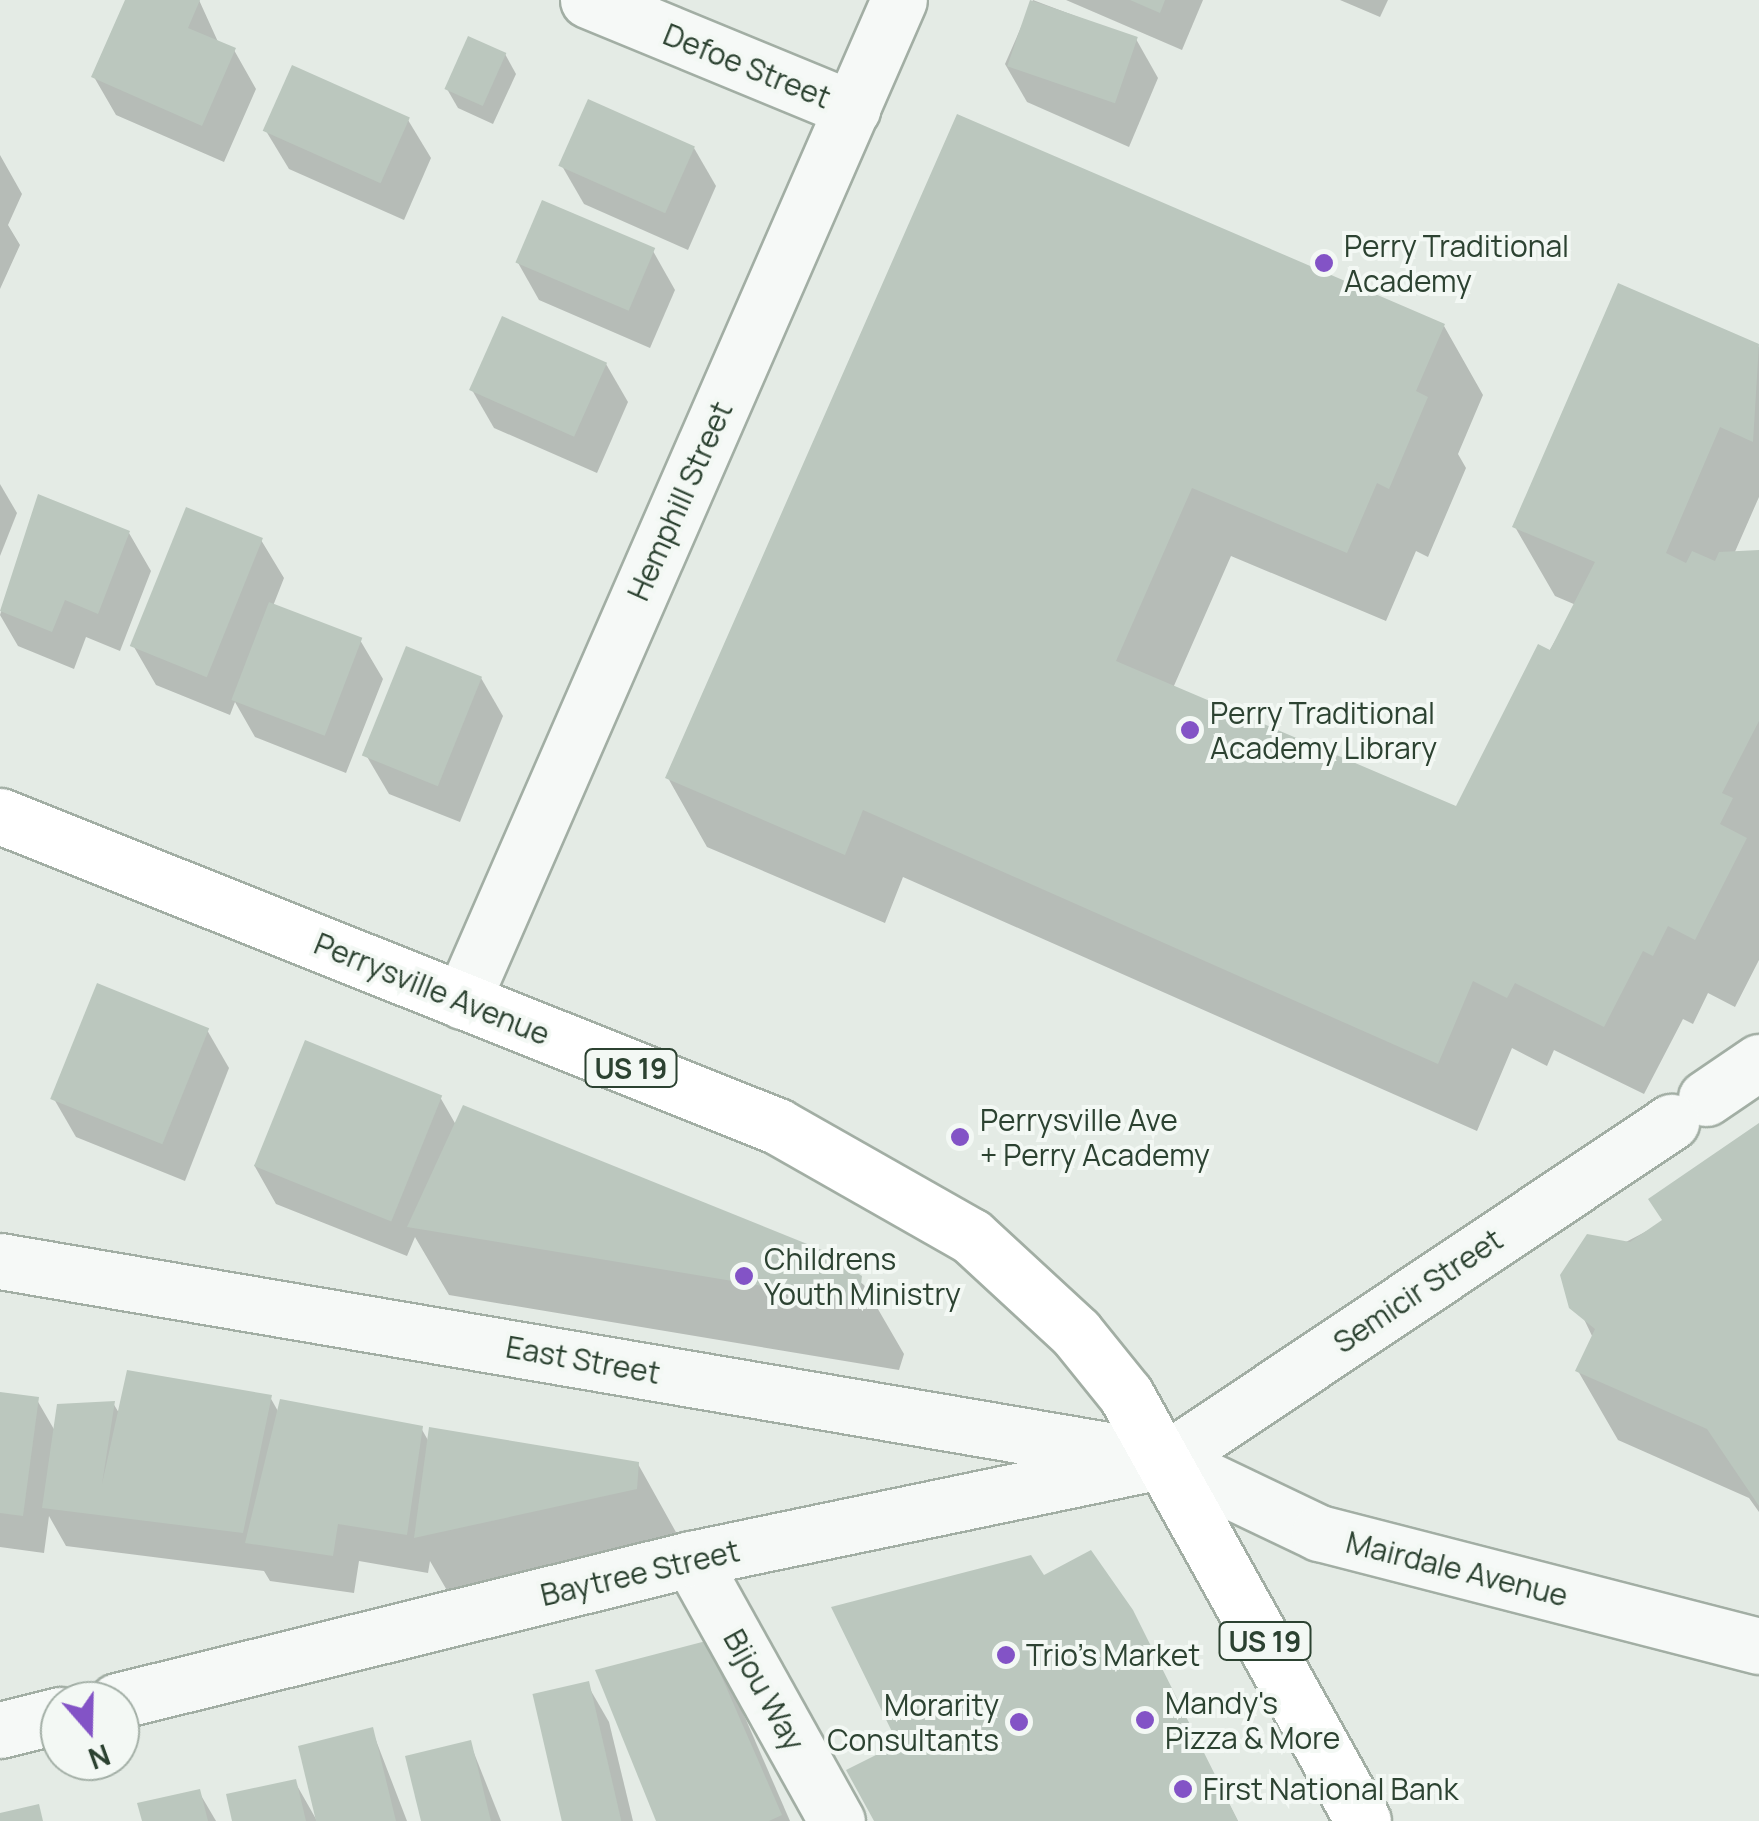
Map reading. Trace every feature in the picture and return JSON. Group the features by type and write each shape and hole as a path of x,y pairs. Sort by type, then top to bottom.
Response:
{"main road":[{"name":"Perrysville Avenue","path":"0,816 777,1126 910,1194 972,1236 1076,1333 1166,1460 1363,1821"}],"street":[{"name":"Defoe Street","path":"588,0 852,109"},
{"name":"Hemphill Street","path":"462,1001 899,0"},
{"name":"Semicir Street","path":"1166,1460 1759,1062"},
{"name":"East Street","path":"0,1261 1166,1460"},
{"name":"Baytree Street","path":"140,1695 692,1558 1166,1460"},
{"name":"Mairdale Avenue","path":"1166,1460 1319,1533 1759,1646"},
{"name":"Bijou Way","path":"692,1558 837,1821"},
{"path":"0,1730 40,1720"}],"building":[{"path":"125,0 200,0 188,28 236,48 202,126 91,77"},
{"path":"1030,0 1138,37 1115,103 1007,66"},
{"path":"1130,0 1165,0 1160,13"},
{"path":"468,36 506,53 483,106 444,89"},
{"path":"292,65 410,117 381,183 263,131"},
{"path":"588,99 695,147 665,213 558,166"},
{"path":"957,114 1445,324 1416,391 1428,397 1389,489 1377,483 1347,553 1192,488 1116,661 1456,806 1538,644 1550,650 1595,562 1512,527 1618,283 1759,344 1753,442 1720,427 1666,553 1686,563 1692,551 1715,561 1719,552 1759,550 1759,721 1722,793 1733,798 1720,824 1747,838 1695,940 1668,926 1653,956 1643,951 1604,1027 1515,983 1507,998 1473,981 1438,1064 863,810 845,855 665,778"},
{"path":"542,200 655,248 629,311 515,263"},
{"path":"502,316 607,363 574,437 469,390"},
{"path":"38,494 130,531 98,614 65,600 52,632 0,611"},
{"path":"186,507 263,538 207,677 130,646"},
{"path":"269,602 362,638 325,736 231,700"},
{"path":"406,646 482,677 438,786 362,755"},
{"path":"97,983 209,1028 162,1144 50,1099"},
{"path":"305,1040 442,1095 391,1222 254,1166"},
{"path":"463,1105 822,1250 862,1276 859,1302 407,1227"},
{"path":"1759,1123 1759,1506 1707,1429 1575,1371 1595,1329 1569,1308 1560,1275 1587,1234 1630,1242 1662,1220 1648,1199"},
{"path":"127,1370 272,1395 243,1533 42,1508 57,1404 115,1401 102,1484"},
{"path":"0,1392 39,1397 23,1516 0,1513"},
{"path":"280,1399 423,1426 407,1535 338,1524 333,1556 245,1543"},
{"path":"429,1427 639,1462 637,1489 414,1538"},
{"path":"1091,1550 1133,1610 1238,1821 874,1821 846,1770 898,1744 831,1607 1031,1555 1044,1575"},
{"path":"706,1641 782,1815 769,1821 656,1821 595,1670"},
{"path":"589,1681 621,1821 562,1821 532,1694"},
{"path":"373,1727 396,1821 316,1821 298,1746"},
{"path":"471,1740 491,1821 421,1821 405,1756"},
{"path":"296,1779 306,1821 232,1821 226,1794"},
{"path":"200,1789 208,1821 142,1821 137,1803"},
{"path":"39,1804 43,1821 0,1821 0,1813"}],"place":[{"name":"Perry Traditional Academy","path":"1324,263"},
{"name":"Perry Traditional Academy Library","path":"1190,730"},
{"name":"Perrysville Ave + Perry Academy","path":"960,1137"},
{"name":"Childrens Youth Ministry","path":"744,1276"},
{"name":"Trio's Market","path":"1006,1655"},
{"name":"Mandy's Pizza & More","path":"1145,1720"},
{"name":"Morarity Consultants","path":"1019,1722"},
{"name":"First National Bank","path":"1183,1789"}]}
